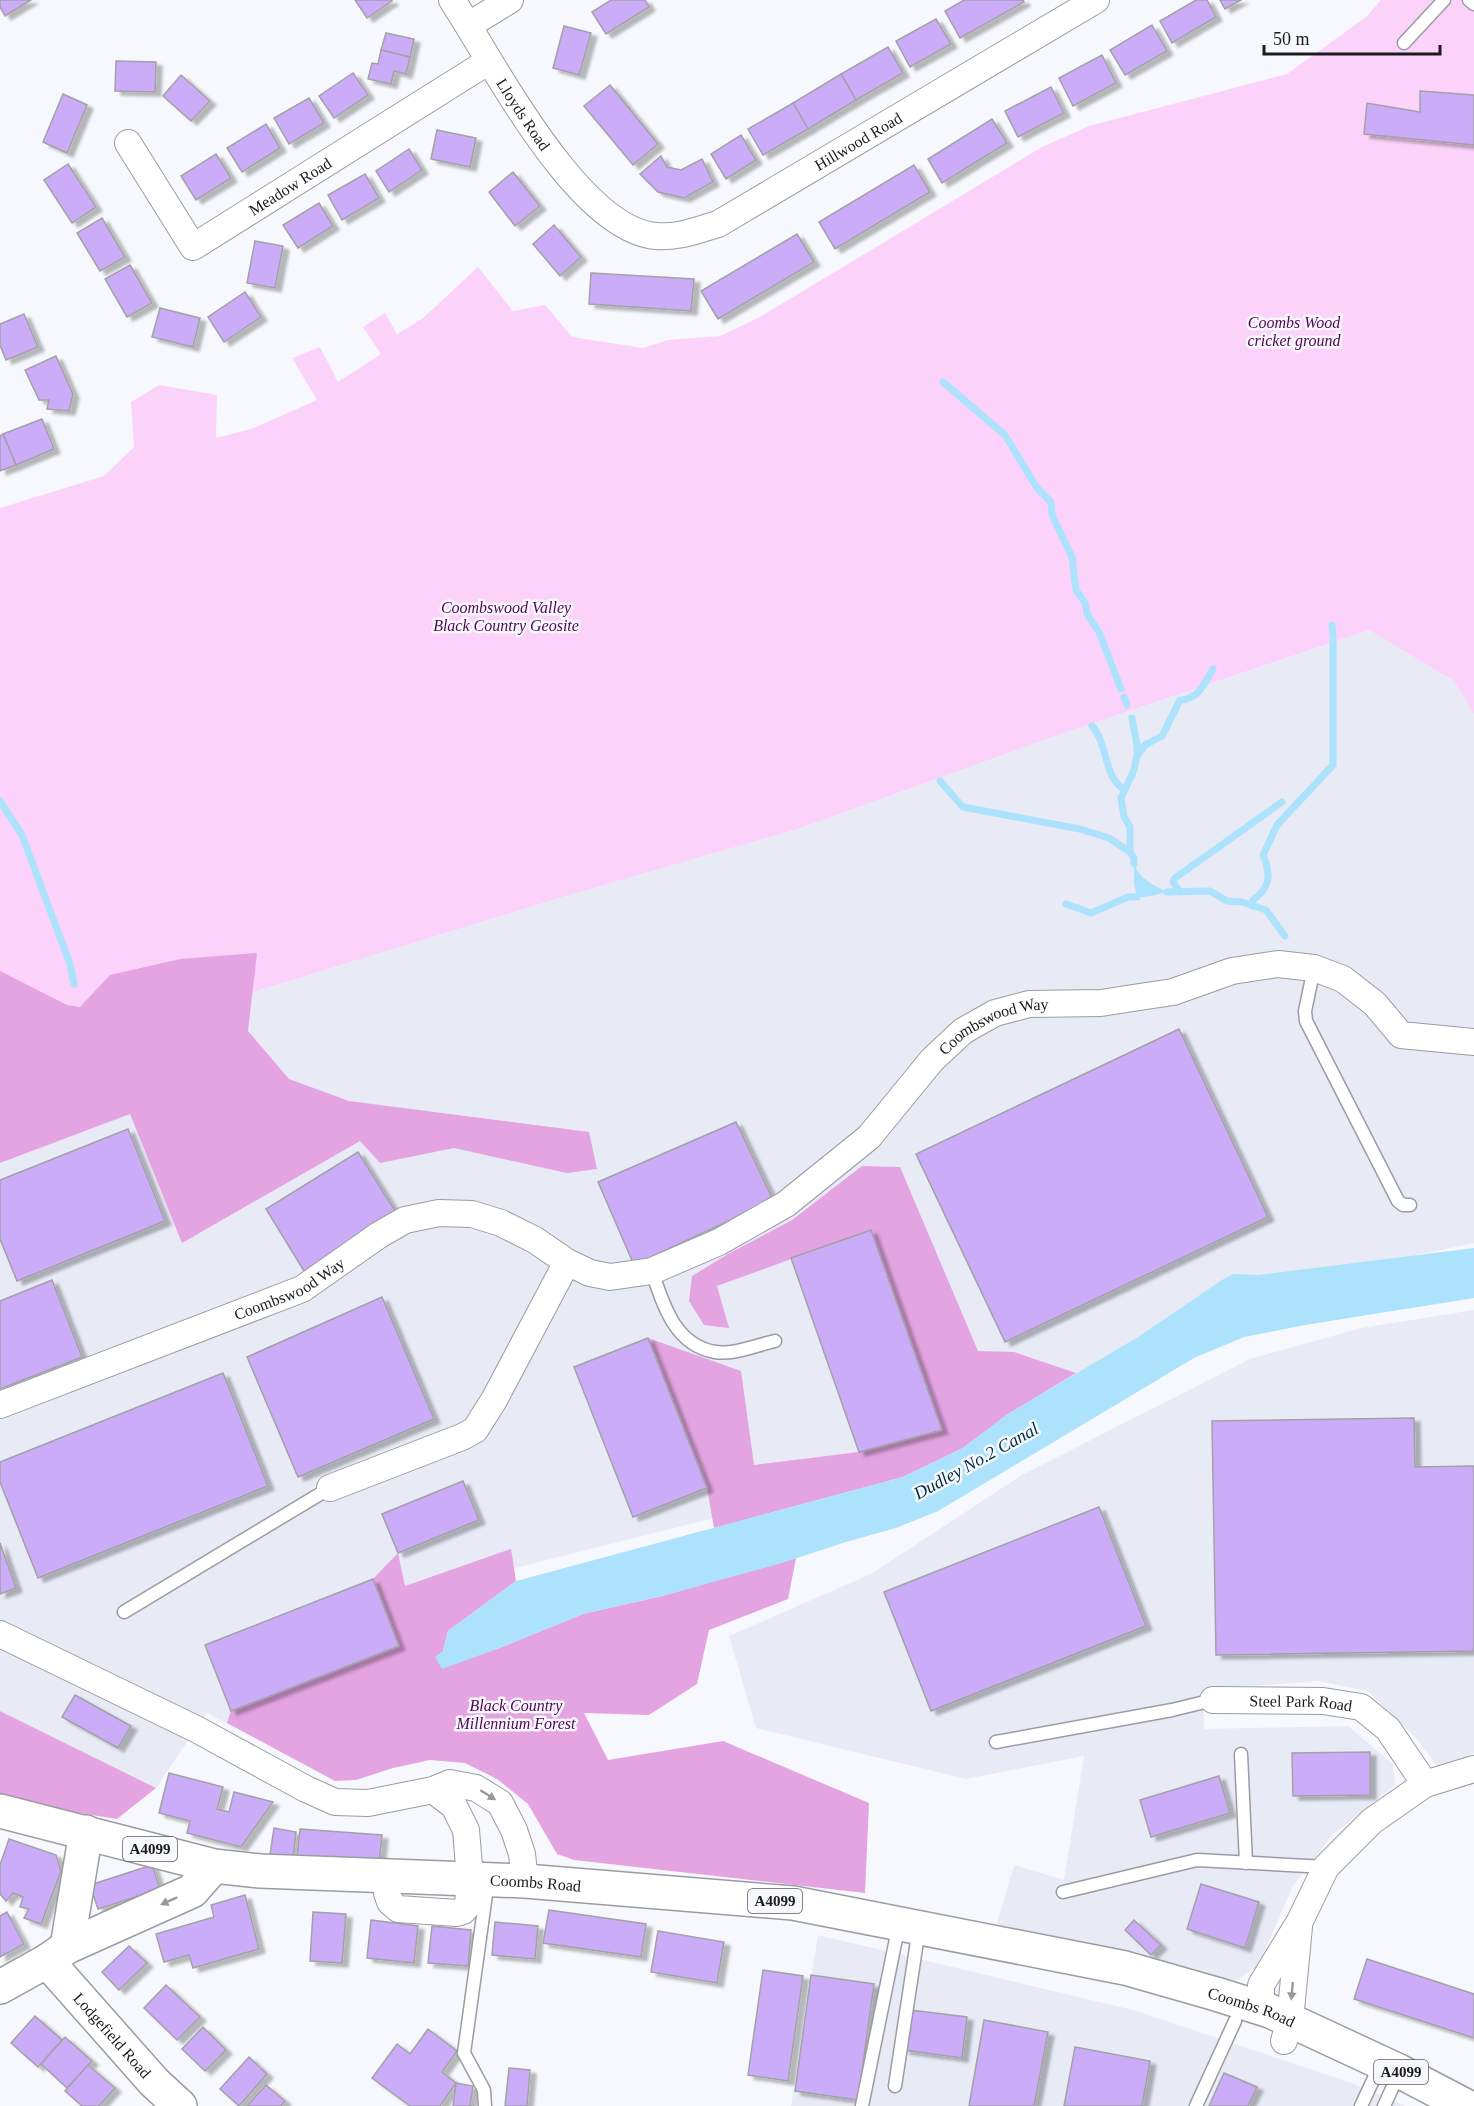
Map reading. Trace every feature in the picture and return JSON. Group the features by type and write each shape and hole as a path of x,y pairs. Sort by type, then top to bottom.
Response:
{"main road":[{"name":"A4099","path":"0,1811 214,1866"},
{"path":"57,1954 86,1832"},
{"name":"Coombs Road","path":"214,1866 260,1871 525,1881 793,1903 1125,1968 1264,2015 1331,2049"},
{"path":"0,1987 57,1954 192,1891 214,1866"},
{"name":"Lodgefield Road","path":"57,1954 154,2082 180,2106"},
{"name":"A4099","path":"1331,2049 1384,2089 1452,2106"},
{"name":"A4099","path":"1331,2049 1399,2071 1466,2106"}],"street":[{"name":"Lloyds Road","path":"453,0 545,148 584,193 610,216"},
{"path":"469,25 510,0"},
{"name":"Hillwood Road","path":"610,216 624,227 655,236 683,235 718,224 1096,0"},
{"name":"Meadow Road","path":"128,143 193,247 489,61"},
{"name":"Coombswood Way","path":"0,1405 302,1289 379,1235 405,1220 439,1213 472,1214 501,1223 535,1240 567,1262 590,1273 610,1277 652,1271 719,1242 786,1204 869,1137 932,1060 963,1031 995,1013 1029,1004 1101,1003 1173,992 1232,971 1278,964 1314,968 1343,979 1375,1004 1401,1035 1474,1042"},
{"path":"330,1488 475,1430 494,1400 567,1262"},
{"path":"0,1634 196,1729 306,1789 335,1802 368,1803 434,1791 450,1783 476,1788 501,1803 519,1846 525,1881"},
{"name":"Steel Park Road","path":"1213,1700 1323,1701 1361,1707 1388,1729 1425,1784"},
{"path":"1264,2015 1300,1921 1326,1867 1371,1821 1425,1784 1474,1769"},
{"path":"434,1791 454,1806 466,1830 479,1879"},
{"path":"1264,2015 1300,1921"}],"lane":[{"path":"1404,43 1444,0"},
{"path":"1469,0 1474,4"},
{"path":"1314,968 1305,1011 1306,1021 1398,1201 1410,1206"},
{"path":"652,1271 664,1309 677,1329 695,1344 716,1352 738,1350 775,1341"},
{"path":"124,1612 330,1488"},
{"path":"996,1742 1172,1710 1213,1700"},
{"path":"1241,1754 1246,1863"},
{"path":"1063,1892 1197,1860 1326,1867"},
{"path":"479,1879 464,2053 484,2090 485,2106"},
{"path":"895,2086 909,1925"},
{"path":"862,2106 909,1925"},
{"path":"1196,2106 1264,2015"},
{"path":"1361,2106 1384,2089"}],"shaded area":[{"path":"1369,630 1454,681 1474,714 1474,1243 1282,1283 922,1466 407,1595 313,1768 207,1713 156,1788 0,1711 0,1046 243,995 566,896 798,829 1058,735"},
{"path":"1474,1310 1474,1753 1440,1770 1418,1740 1367,1691 1318,1681 1203,1690 1204,1729 1348,1726 1393,1764 1395,1785 1332,1835 1293,1886 1258,1966 1223,1990 997,1924 1014,1865 1064,1880 1084,1756 966,1779 756,1728 729,1636 871,1574 1022,1475 1250,1359 1361,1328"},
{"path":"818,1935 1133,2010 1352,2083 1405,2106 791,2106"}],"green space":[{"name":"Coombswood Valley Black Country Geosite","path":"1381,0 1474,0 1474,714 1454,681 1369,630 1058,735 798,829 566,896 243,995 0,1046 0,508 104,476 134,447 131,402 159,385 217,395 216,438 251,429 317,400 292,358 320,347 338,382 381,354 363,327 385,313 397,334 422,319 478,267 513,311 545,305 572,337 643,348 668,340 720,336 760,317 1042,147 1089,126 1287,74 1366,17"},
{"path":"257,953 248,1031 289,1079 349,1101 589,1132 597,1169 567,1173 454,1148 380,1163 360,1141 182,1243 130,1114 0,1163 0,971 67,1005 80,1007 110,975 180,959"},
{"path":"862,1166 900,1167 978,1351 1014,1352 1076,1373 1008,1414 963,1448 903,1477 714,1528 707,1488 648,1338 741,1371 754,1465 859,1452 942,1430 871,1230 717,1286 729,1328 704,1325 689,1301 692,1276 792,1220"},
{"name":"Black Country Millennium Forest","path":"511,1549 516,1581 448,1631 443,1651 497,1649 583,1614 662,1596 796,1558 788,1599 709,1630 697,1684 649,1715 584,1713 608,1760 723,1741 869,1803 865,1893 574,1860 557,1854 528,1804 497,1779 465,1763 430,1760 393,1768 356,1780 335,1781 227,1723 231,1711 398,1646 373,1579 398,1553 405,1586"},
{"path":"0,1711 156,1788 117,1819 17,1803 0,1797"}],"water":[{"path":"1134,864 1143,878 1167,892 1137,897"},
{"name":"Dudley No.2 Canal","path":"1474,1248 1474,1298 1244,1337 1194,1358 938,1511 896,1528 662,1596 583,1614 442,1669 435,1657 443,1651 448,1631 516,1581 903,1477 963,1448 1008,1414 1138,1337 1233,1274 1258,1275"}],"building":[{"path":"0,0 31,0 5,16 0,7"},
{"path":"355,0 391,0 392,1 367,18"},
{"path":"611,0 645,0 649,7 606,34 592,12"},
{"path":"964,0 1023,0 1024,2 960,38 945,11"},
{"path":"1196,0 1207,0 1216,17 1172,43 1160,21"},
{"path":"1220,0 1241,0 1225,9"},
{"path":"936,19 951,44 910,67 896,41"},
{"path":"1152,25 1167,51 1125,75 1110,50"},
{"path":"564,26 591,33 579,75 553,68"},
{"path":"386,33 414,39 410,57 381,50"},
{"path":"888,47 903,73 856,100 841,74"},
{"path":"381,50 410,57 406,74 394,71 391,84 368,79 372,63 378,64"},
{"path":"1102,55 1116,83 1073,106 1059,78"},
{"path":"116,61 156,62 155,92 115,91"},
{"path":"353,73 368,95 334,118 319,96"},
{"path":"841,74 856,100 808,129 793,103"},
{"path":"181,75 210,101 191,121 163,96"},
{"path":"610,85 658,144 633,165 584,106"},
{"path":"1051,87 1064,113 1018,137 1005,111"},
{"path":"1420,91 1474,95 1474,145 1364,134 1367,103 1420,112"},
{"path":"63,94 87,105 67,153 43,142"},
{"path":"309,98 324,123 289,144 274,118"},
{"path":"793,103 808,129 763,155 748,129"},
{"path":"992,119 1007,143 942,183 928,159"},
{"path":"266,124 280,148 242,172 227,148"},
{"path":"437,130 476,138 470,167 431,159"},
{"path":"741,135 756,160 726,179 711,154"},
{"path":"409,149 422,170 389,192 376,171"},
{"path":"216,154 231,178 196,200 181,176"},
{"path":"661,156 667,167 681,170 702,159 713,182 684,198 658,192 640,174"},
{"path":"68,164 96,207 72,223 44,180"},
{"path":"914,165 930,192 835,249 819,222"},
{"path":"513,172 540,206 515,226 489,192"},
{"path":"365,174 379,198 342,220 328,195"},
{"path":"319,203 333,226 298,248 283,225"},
{"path":"102,218 125,257 100,271 77,233"},
{"path":"554,225 581,257 560,276 533,244"},
{"path":"797,234 814,262 718,319 701,291"},
{"path":"255,241 283,246 275,288 247,283"},
{"path":"130,265 152,303 127,317 105,279"},
{"path":"591,273 694,279 691,311 589,304"},
{"path":"245,292 261,317 224,342 208,317"},
{"path":"160,308 200,318 193,347 152,337"},
{"path":"24,314 38,347 6,360 0,345 0,324"},
{"path":"56,356 73,394 69,411 47,409 49,400 39,400 25,370"},
{"path":"42,419 54,449 16,465 3,434"},
{"path":"3,434 16,465 0,471 0,436"},
{"path":"1179,1029 1268,1217 1005,1342 916,1154"},
{"path":"736,1122 773,1200 634,1265 598,1182"},
{"path":"128,1129 165,1221 17,1281 0,1239 0,1180"},
{"path":"358,1152 397,1214 304,1271 266,1209"},
{"path":"871,1230 942,1430 859,1452 791,1258"},
{"path":"52,1280 82,1357 0,1389 0,1301"},
{"path":"382,1297 434,1419 298,1477 247,1357"},
{"path":"648,1338 707,1488 633,1517 574,1367"},
{"path":"223,1373 268,1486 38,1578 0,1482 0,1462"},
{"path":"1414,1418 1415,1467 1474,1466 1474,1651 1216,1655 1212,1421"},
{"path":"463,1481 479,1520 398,1553 382,1514"},
{"path":"1099,1507 1146,1626 931,1711 884,1592"},
{"path":"0,1543 16,1588 0,1594"},
{"path":"373,1579 399,1646 231,1711 205,1645"},
{"path":"75,1695 131,1726 118,1748 62,1717"},
{"path":"1370,1752 1370,1795 1293,1796 1292,1753"},
{"path":"169,1773 223,1787 217,1809 229,1812 234,1792 273,1802 241,1847 187,1833 190,1821 159,1813"},
{"path":"1219,1776 1230,1813 1151,1837 1140,1800"},
{"path":"274,1828 296,1832 293,1859 270,1855"},
{"path":"300,1829 382,1835 379,1864 297,1857"},
{"path":"9,1839 56,1855 61,1871 41,1924 24,1918 29,1909 20,1907 23,1897 13,1893 6,1901 0,1894 0,1865"},
{"path":"152,1865 160,1889 98,1909 90,1885"},
{"path":"1201,1884 1259,1902 1245,1948 1187,1929"},
{"path":"245,1895 259,1949 193,1968 189,1955 164,1962 156,1934 214,1917 211,1905"},
{"path":"549,1910 646,1924 641,1957 543,1943"},
{"path":"7,1912 24,1944 0,1957 0,1916"},
{"path":"313,1912 346,1914 342,1963 310,1961"},
{"path":"371,1920 418,1926 414,1963 367,1958"},
{"path":"1134,1920 1161,1945 1151,1955 1125,1930"},
{"path":"495,1922 538,1926 535,1959 492,1955"},
{"path":"432,1926 471,1930 468,1966 428,1963"},
{"path":"658,1931 724,1942 717,1983 651,1972"},
{"path":"129,1946 147,1963 119,1990 102,1972"},
{"path":"1367,1959 1474,1994 1474,2038 1354,1999"},
{"path":"763,1970 803,1976 788,2081 748,2075"},
{"path":"811,1975 874,1984 858,2100 795,2091"},
{"path":"166,1985 200,2017 177,2040 144,2008"},
{"path":"910,2010 967,2017 962,2058 904,2050"},
{"path":"35,2016 62,2040 38,2067 11,2043"},
{"path":"984,2020 1048,2032 1034,2106 969,2106"},
{"path":"203,2027 226,2050 205,2071 182,2049"},
{"path":"428,2029 457,2051 442,2072 456,2083 440,2106 410,2106 372,2078 397,2044 410,2054"},
{"path":"65,2037 92,2061 67,2088 41,2064"},
{"path":"1075,2047 1150,2061 1142,2106 1064,2106"},
{"path":"249,2057 267,2074 239,2106 220,2089"},
{"path":"88,2065 115,2088 99,2106 82,2106 65,2091"},
{"path":"509,2068 530,2070 527,2106 505,2106"},
{"path":"1224,2073 1257,2087 1248,2106 1209,2106"},
{"path":"456,2083 473,2086 470,2106 453,2106"},
{"path":"266,2085 285,2101 281,2106 247,2106"}],"waterway":[{"path":"943,382 1005,435 1037,488 1051,502 1052,515 1072,557 1076,590 1085,603 1087,614 1099,632 1121,689"},
{"path":"1332,625 1333,636"},
{"path":"1252,906 1253,900 1263,890 1268,880 1263,855 1277,825 1333,765 1333,642"},
{"path":"1138,755 1145,745 1162,736 1180,700 1197,694 1213,669"},
{"path":"1124,697 1127,705"},
{"path":"1132,718 1137,755 1134,770 1121,798 1124,817 1130,827 1130,852 1134,858 1134,864"},
{"path":"1092,726 1101,742 1113,777 1124,789"},
{"path":"940,781 963,807 1080,829 1109,838 1130,852"},
{"path":"0,801 22,835 70,964 74,984"},
{"path":"1180,892 1173,882 1175,878 1282,802"},
{"path":"1167,892 1210,891 1227,901 1242,902 1266,910 1285,936"},
{"path":"1066,904 1091,913 1128,897 1137,897"}],"park label":[{"name":"Coombs Wood cricket ground","path":"1294,331"}]}
